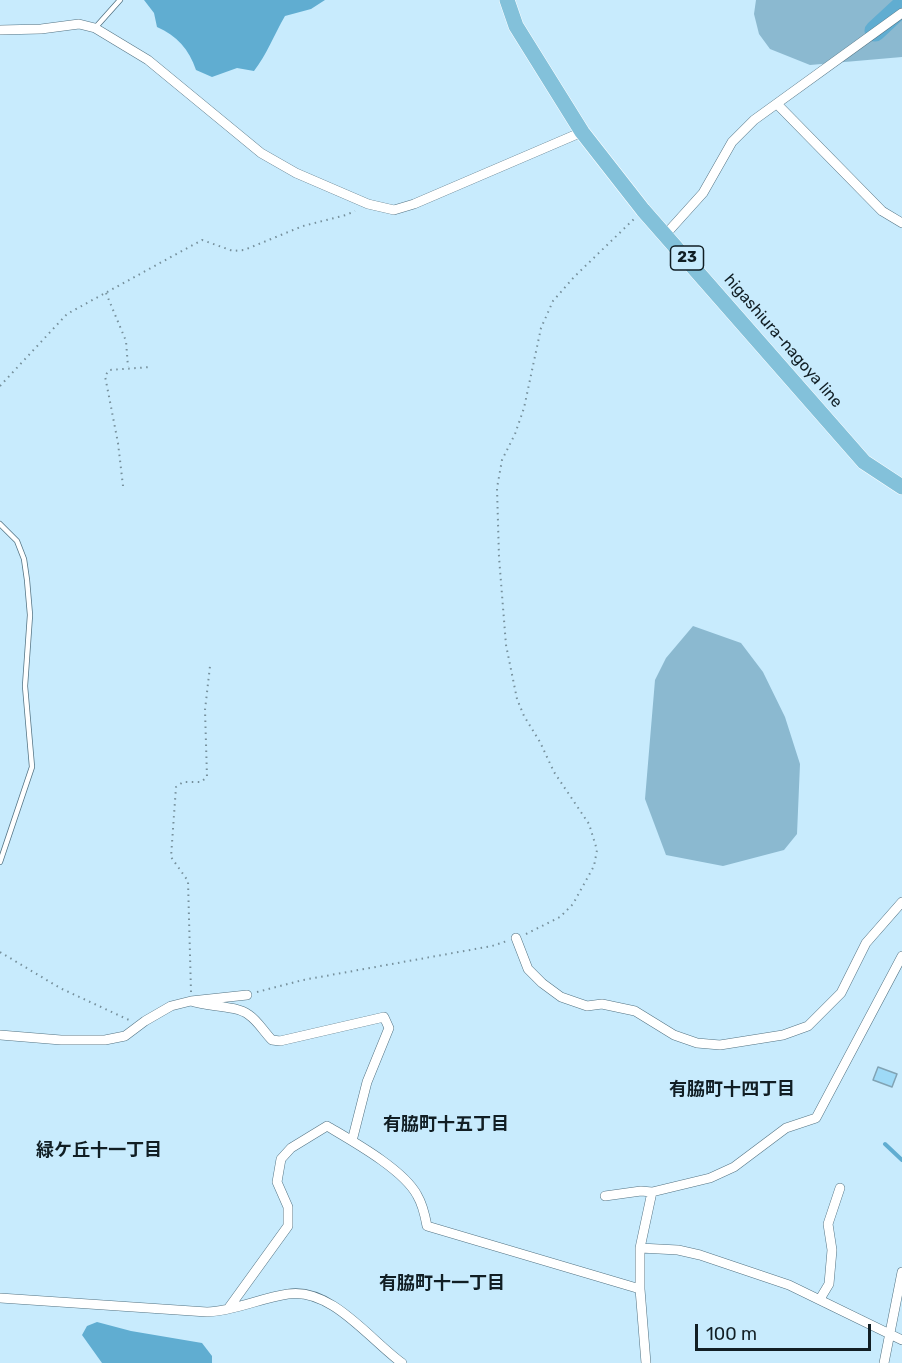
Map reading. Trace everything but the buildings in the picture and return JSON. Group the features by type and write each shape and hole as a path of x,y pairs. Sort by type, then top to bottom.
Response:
{"main road":[{"name":"higashiura-nagoya line","path":"507,0 516,26 582,132 643,210 864,462 902,487"}],"street":[{"path":"666,234 703,193 732,142 754,120 902,13"},
{"path":"0,30 41,29 79,24 95,28 148,60 261,153 296,173 368,204 393,210 414,204 582,132"},
{"path":"777,104 882,211 902,223"},
{"path":"516,938 528,969 561,997 586,1006 602,1004 634,1011 674,1035 697,1043 720,1045 783,1035 808,1026 840,993 873,932 902,902"},
{"path":"605,1196 641,1191 652,1192 710,1178 734,1167 786,1128 816,1118 902,956"},
{"path":"0,1035 61,1040 105,1040 125,1036 171,1006 191,1001 247,995"},
{"path":"191,1001 204,1006 240,1010 247,1013 272,1040 280,1041 384,1017 389,1028 367,1082 352,1141"},
{"path":"228,1309 288,1226 288,1207 278,1182 281,1159 285,1153 327,1126 352,1141 413,1187 423,1209 427,1226 640,1289"},
{"path":"820,1299 829,1284 832,1250 828,1224 840,1188"},
{"path":"646,1363 640,1289 640,1248 652,1192"},
{"path":"640,1248 678,1250 700,1255 789,1285 902,1340"},
{"path":"884,1363 902,1272"},
{"path":"0,1298 207,1312 287,1294 310,1295 341,1311 397,1362"}],"lane":[{"path":"95,28 120,0"},
{"path":"0,524 16,541 24,559 27,580 30,615 25,687 32,751 32,767 0,862"}],"path":[{"path":"0,386 67,314 202,240 233,251 244,250 303,226 346,216 368,204"},
{"path":"247,995 303,980 492,946 516,938 560,917 573,904 594,866 597,850 589,824 554,772 517,699 506,645 497,488 502,460 515,434 524,408 541,328 553,301 574,277 643,210"},
{"path":"106,293 126,341 128,368"},
{"path":"123,486 118,443 105,376 109,370 151,367"},
{"path":"191,1001 188,881 171,857 177,787 183,782 201,782 207,777 205,710 210,666"},
{"path":"0,952 60,988 140,1025"}],"shaded area":[{"path":"144,0 325,0 311,9 285,16 254,71 237,68 212,77 196,70 181,44 157,27 154,13"},
{"path":"756,0 902,0 902,57 810,65 770,49 759,34 754,14"},
{"path":"693,626 741,643 763,672 785,717 800,764 797,834 784,850 723,866 666,855 645,799 655,680 666,658"},
{"path":"97,1322 131,1331 202,1343 212,1356 212,1363 102,1363 82,1335 87,1326"}],"waterway":[{"path":"875,31 902,6"},
{"path":"885,1144 902,1160"}],"district":[{"name":"有脇町十四丁目","path":"732,1090"},
{"name":"有脇町十五丁目","path":"446,1125"},
{"name":"緑ケ丘十一丁目","path":"99,1151"},
{"name":"有脇町十一丁目","path":"442,1284"}]}
